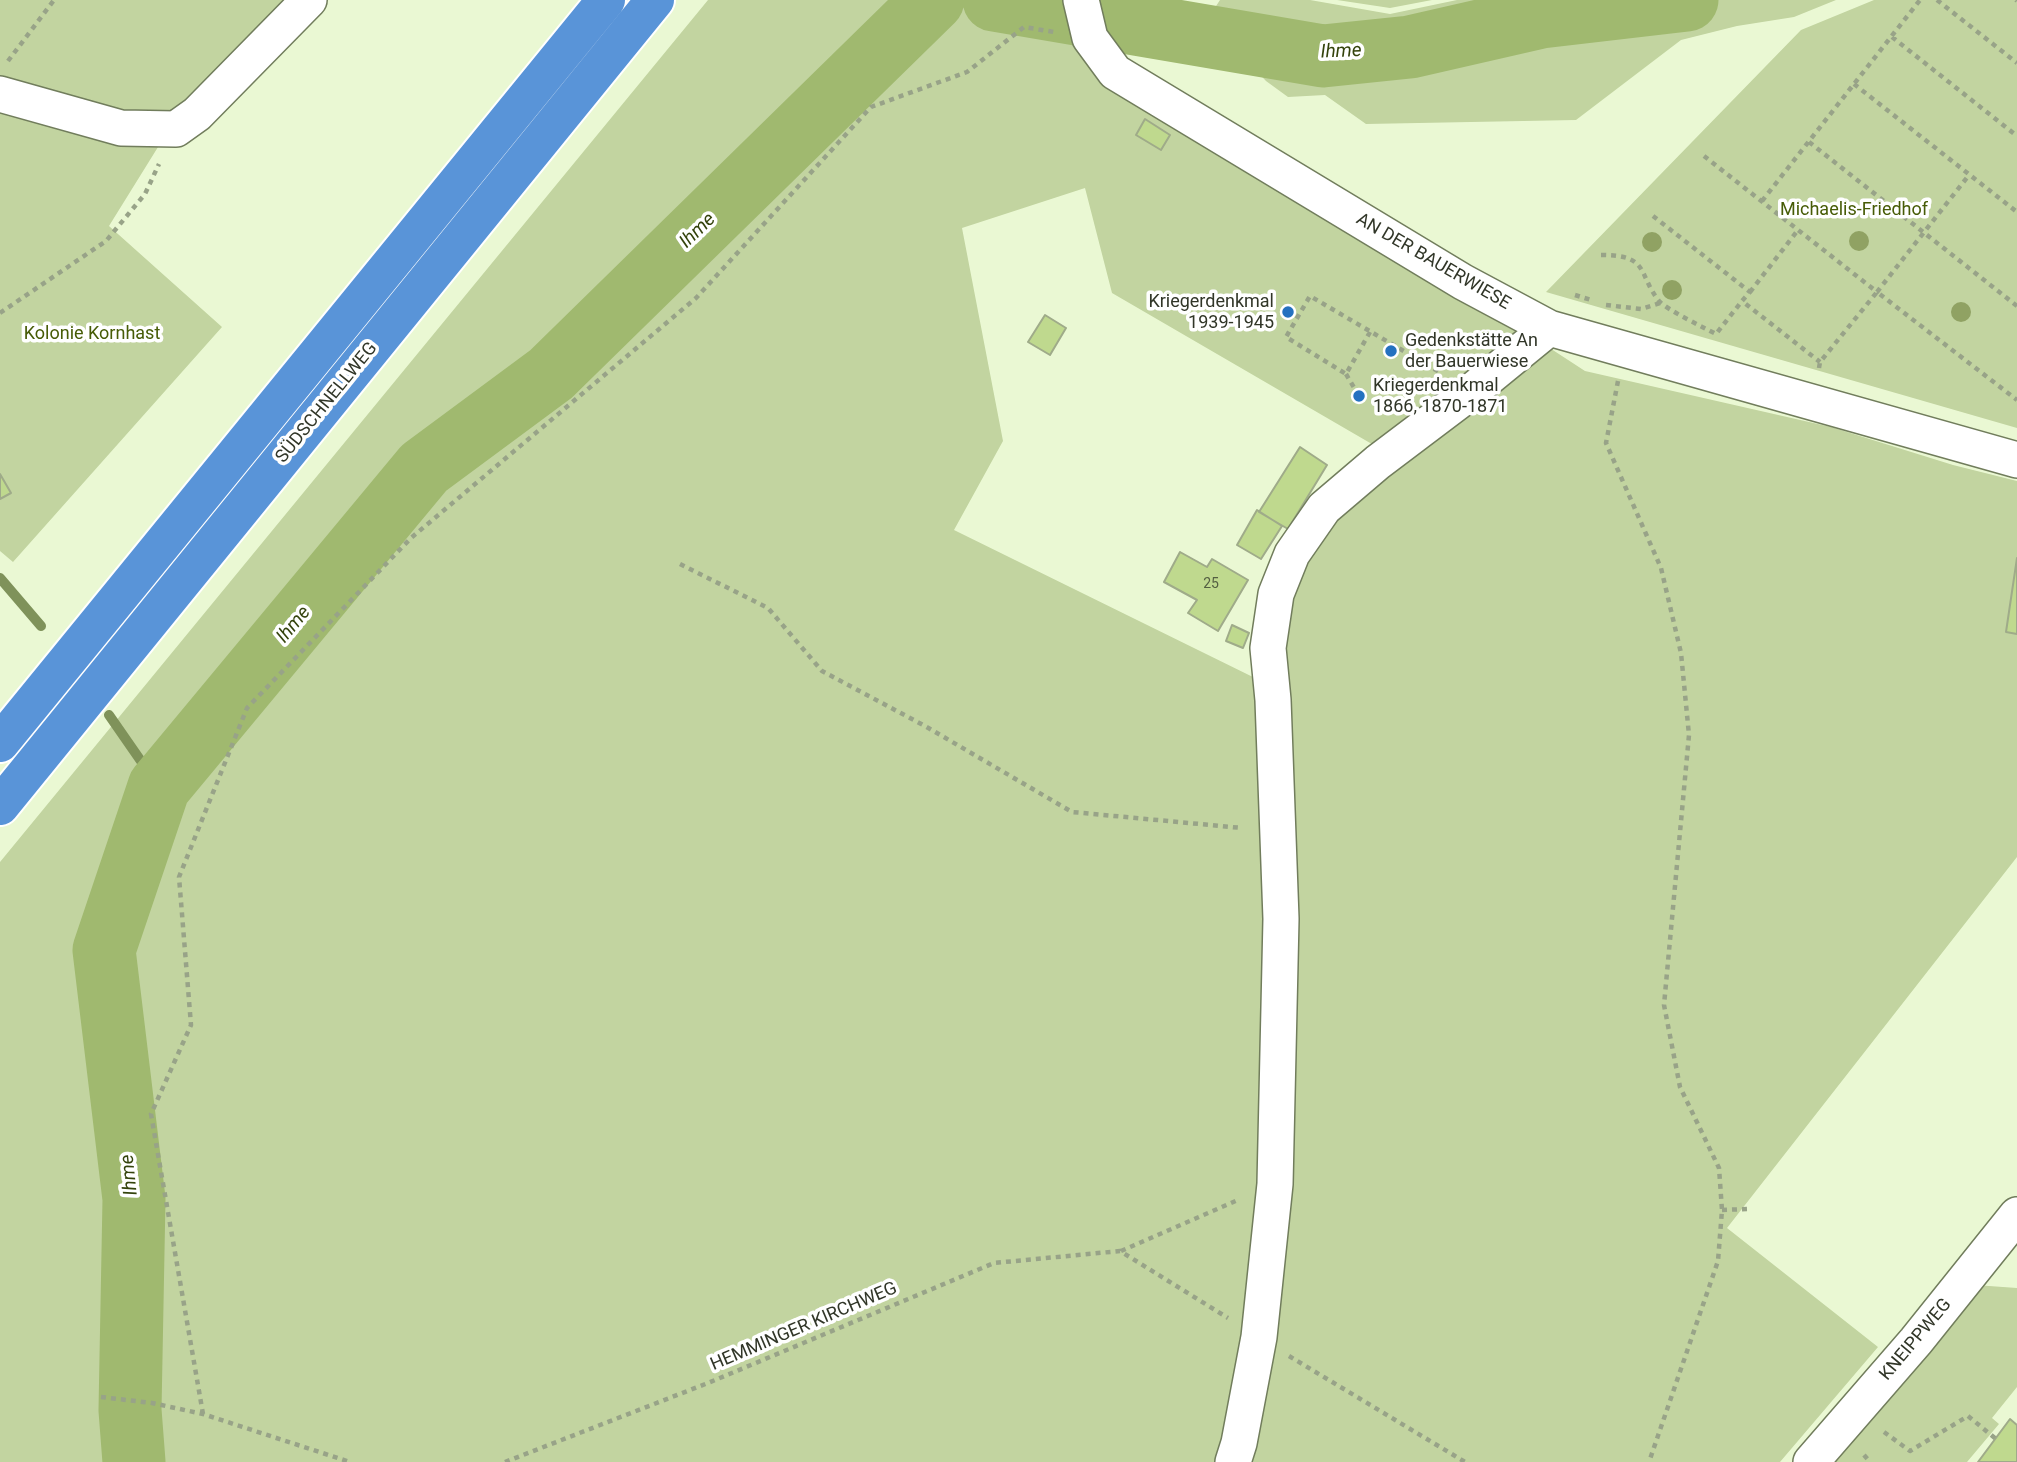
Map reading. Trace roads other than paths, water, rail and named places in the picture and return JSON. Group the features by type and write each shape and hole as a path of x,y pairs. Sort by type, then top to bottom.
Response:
{"highway":[{"path":"0,743 607,0"},
{"name":"SÜDSCHNELLWEG","path":"0,806 655,0"}],"street":[{"path":"4,78 121,128 176,129 197,114 309,0"},
{"name":"AN DER BAUERWIESE","path":"1080,0 1090,38 1115,72 1452,275 1549,328 2017,460"},
{"path":"1233,1462 1259,1337 1275,1184 1281,919 1273,700 1268,648 1276,594 1292,554 1324,508 1378,462 1549,328"},
{"name":"KNEIPPWEG","path":"1811,1462 1916,1341 2017,1215"}],"waterway":[{"name":"Ihme","path":"134,1462 130,1410 134,1199 104,950 159,787 424,468 551,374 933,0"},
{"name":"Ihme","path":"994,0 1323,56 1410,47 1541,17 1687,0"},
{"path":"0,578 41,626"},
{"path":"109,715 159,787"}],"place":[{"name":"Kriegerdenkmal 1939-1945","path":"1288,312"},
{"name":"Gedenkstätte An der Bauerwiese","path":"1391,351"},
{"name":"Kriegerdenkmal 1866, 1870-1871","path":"1359,396"}],"park label":[{"name":"Michaelis-Friedhof","path":"1854,210"},
{"name":"Kolonie Kornhast","path":"92,334"}]}
